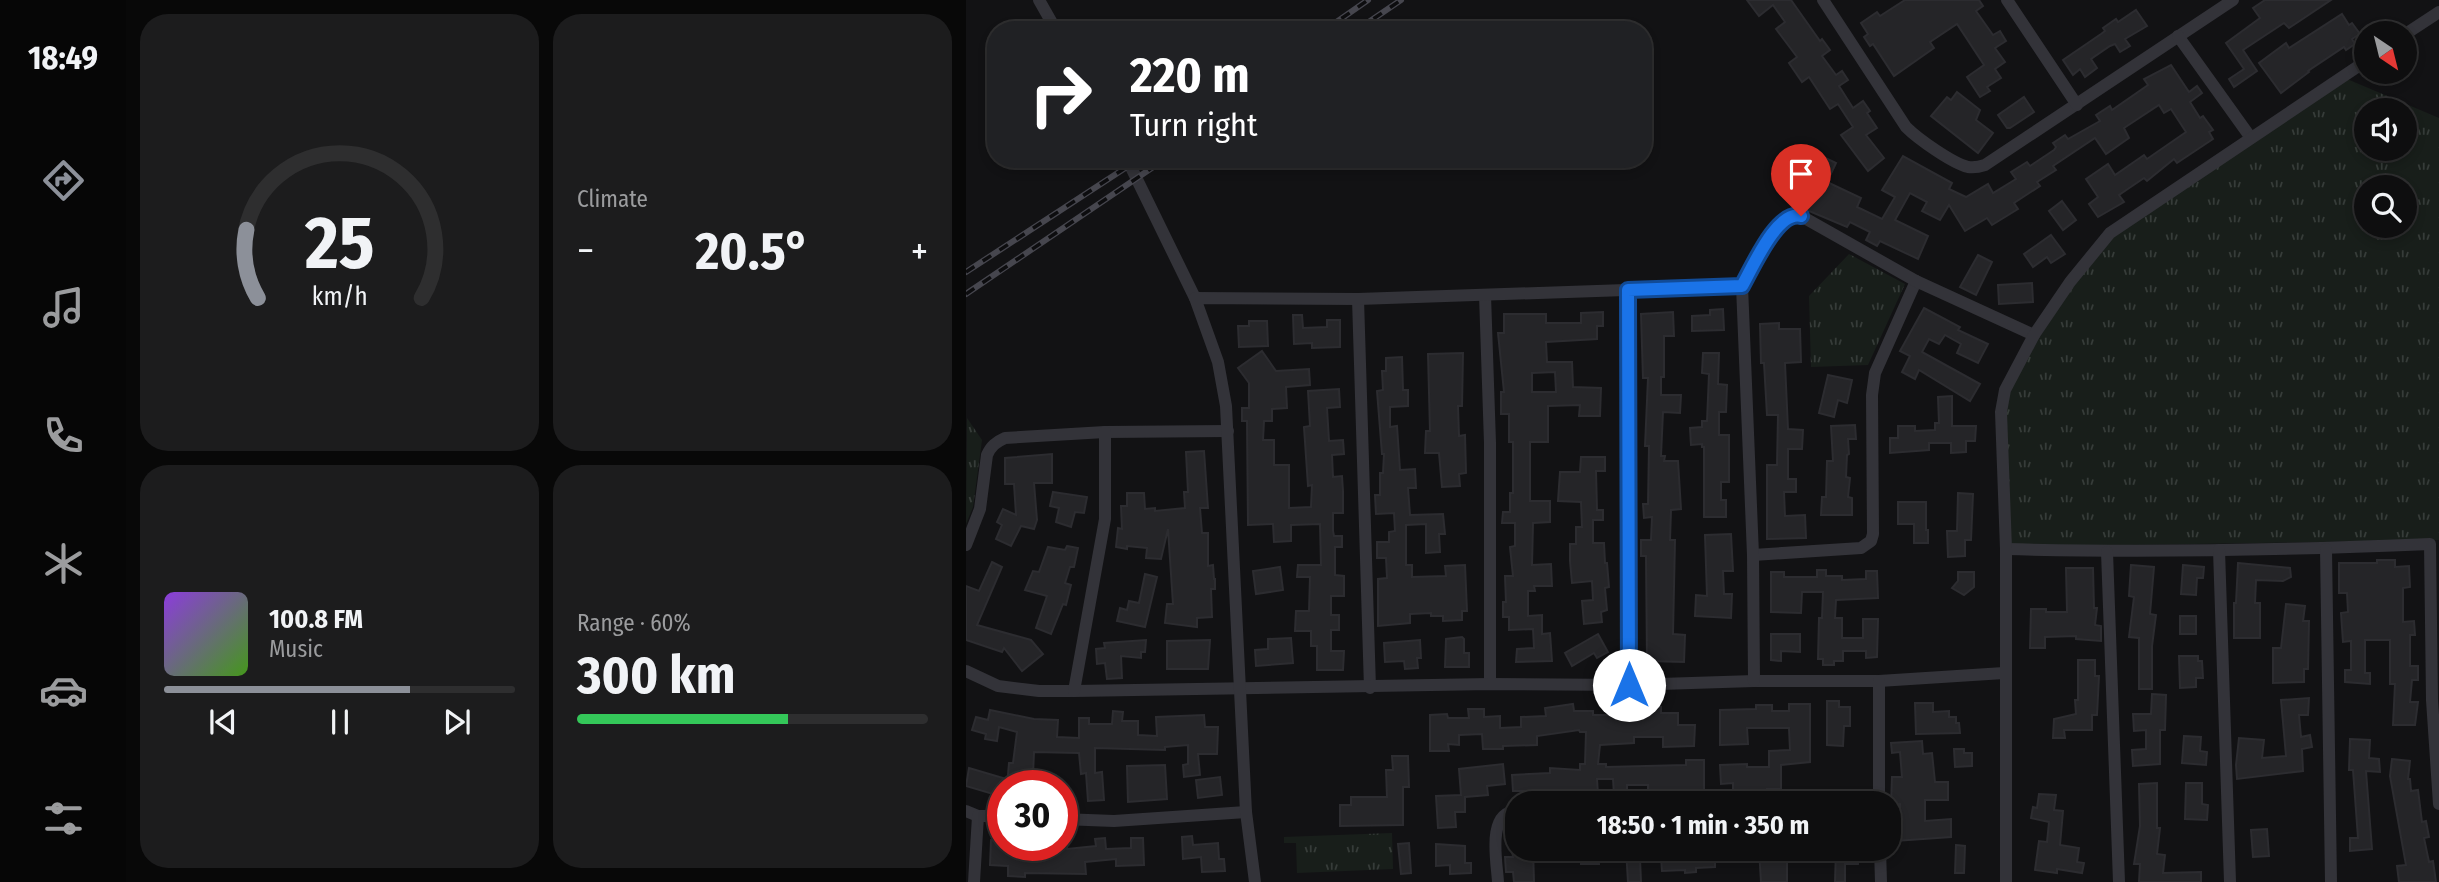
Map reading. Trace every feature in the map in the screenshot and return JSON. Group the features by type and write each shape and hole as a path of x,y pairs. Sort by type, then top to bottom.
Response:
{"street":[{"path":"1039,0 1051,21"},
{"path":"1823,0 1906,127 1920,139 1967,167 1977,168 2077,105 2233,0"},
{"path":"2008,1 2077,105"},
{"path":"2417,26 2439,12"},
{"path":"2178,36 2251,138"},
{"path":"2006,882 2006,549 2001,412 2005,390 2034,335 2070,282 2110,233 2354,69"},
{"path":"1131,168 1195,298 1224,385 1246,812 1255,882"},
{"path":"1754,681 1753,555 1742,286 1777,226 1797,215 1916,281 2034,335"},
{"path":"1753,555 1861,548 1871,541 1872,395 1875,373 1916,281"},
{"path":"1195,298 1358,299 1742,286"},
{"path":"1628,290 1629,685"},
{"path":"1485,295 1490,443 1490,684"},
{"path":"1358,299 1370,688"},
{"path":"966,545 980,509 987,455 990,447 998,441 1005,438 1105,432 1228,430"},
{"path":"1074,691 1105,519 1105,432"},
{"path":"2006,549 2107,552 2326,549 2434,543 2438,795"},
{"path":"2326,549 2331,882"},
{"path":"2219,550 2230,882"},
{"path":"2107,552 2119,882"},
{"path":"966,671 998,686 1039,691 1880,681 2004,674"},
{"path":"1879,791 1880,681"},
{"path":"1078,820 1114,821 1246,812"},
{"path":"972,813 974,882"},
{"path":"1498,882 1496,835 1497,826 1505,816"},
{"path":"1880,861 1881,882"}],"green space":[{"path":"2347,79 2392,98 2354,98 2354,161 2417,161 2417,109 2439,118 2439,540 2008,547 2003,412 2007,391 2037,336 2111,235"},
{"path":"1849,254 1905,284 1868,365 1811,367 1809,296"},
{"path":"967,418 982,440 973,507 966,524"},
{"path":"1392,833 1393,869 1297,873 1296,843 1284,843 1284,837"}],"building":[{"path":"1747,0 1791,0 1820,41 1822,39 1830,50 1822,56 1836,75 1842,71 1848,80 1839,86 1853,108 1863,101 1877,128 1866,135 1884,158 1868,171 1841,135 1853,127 1838,104 1830,109 1809,77 1802,82 1789,63 1797,57 1776,29 1785,22 1773,5 1759,16"},
{"path":"1905,0 1979,0 1983,6 1976,11 1993,35 2000,31 2006,41 1995,48 2005,62 1995,69 2001,78 1987,87 1990,91 1980,97 1967,77 1984,65 1957,24 1930,42 1934,48 1894,76 1873,44 1870,46 1864,37 1868,34 1861,23 1877,12 1880,16"},
{"path":"2265,0 2331,0 2289,28 2284,23 2243,50 2257,71 2234,87 2229,79 2244,69 2226,43 2260,18 2253,8"},
{"path":"2136,10 2147,26 2125,39 2130,46 2120,52 2115,44 2110,46 2091,59 2097,68 2085,77 2080,69 2073,75 2063,60 2105,31 2103,28 2116,19 2118,22"},
{"path":"2342,14 2349,25 2352,23 2354,26 2354,45 2346,50 2344,47 2281,93 2259,63 2286,43 2289,48"},
{"path":"2171,65 2189,92 2197,86 2202,93 2190,102 2200,118 2203,116 2213,130 2209,132 2213,139 2177,163 2174,159 2147,181 2144,178 2119,195 2124,202 2098,217 2089,204 2098,197 2086,179 2108,164 2115,175 2144,155 2147,159 2186,132 2171,109 2164,113 2159,105 2124,128 2129,138 2106,154 2095,138 2053,166 2056,170 2037,182 2040,186 2014,203 2018,209 1992,225 1987,218 1965,231 1949,205 1940,220 1922,211 1927,202 1910,193 1895,220 1928,236 1918,259 1880,241 1877,246 1866,240 1870,232 1850,222 1847,227 1790,203 1813,152 1836,163 1827,182 1861,198 1857,207 1882,219 1895,197 1882,190 1903,156 1952,183 1949,189 1966,197 1988,184 1993,193 2016,179 2011,172 2027,162 2030,166 2054,150 2056,147 2053,143 2065,135 2068,139 2100,121 2096,115 2110,106 2112,110 2148,85 2144,79"},
{"path":"1957,92 1980,110 1976,120 1993,133 1978,153 1931,116 1947,97 1951,100"},
{"path":"2024,97 2034,112 2007,128 1998,115"},
{"path":"2062,201 2076,220 2063,230 2049,211"},
{"path":"2051,235 2065,254 2051,263 2047,257 2033,267 2024,254"},
{"path":"1978,255 1992,262 1976,295 1960,287"},
{"path":"2032,283 2033,302 1999,304 1998,285"},
{"path":"1924,308 1960,327 1958,330 1988,344 1978,363 1957,353 1961,344 1945,335 1939,344 1929,339 1922,352 1980,384 1970,401 1919,370 1915,379 1902,372 1910,356 1900,351"},
{"path":"1723,309 1724,330 1692,331 1692,316 1710,315 1710,310"},
{"path":"1603,312 1603,326 1597,326 1597,339 1546,342 1547,362 1572,362 1573,387 1601,388 1600,416 1579,416 1580,405 1548,406 1548,442 1530,442 1530,501 1550,501 1550,522 1533,523 1532,565 1551,564 1552,586 1534,586 1535,591 1528,591 1528,616 1542,615 1542,634 1550,633 1552,661 1516,662 1517,649 1534,648 1533,629 1509,630 1509,617 1503,617 1503,602 1506,602 1505,576 1513,576 1510,547 1515,546 1515,523 1502,523 1503,512 1510,512 1510,493 1513,493 1513,442 1509,442 1509,414 1501,414 1501,392 1504,392 1498,333 1504,333 1504,314 1546,314 1546,323 1581,323 1581,313","holes":["1555,372 1556,392 1532,392 1532,373"]},
{"path":"1673,312 1674,336 1664,336 1661,395 1681,395 1680,413 1663,412 1661,456 1665,456 1664,461 1678,461 1681,509 1671,510 1670,540 1675,540 1673,634 1685,635 1684,662 1647,661 1646,556 1641,556 1641,540 1651,540 1652,517 1644,518 1643,504 1648,504 1649,446 1645,446 1648,378 1643,378 1641,314"},
{"path":"1293,315 1302,315 1303,328 1327,327 1327,320 1340,320 1340,347 1312,348 1312,343 1294,344"},
{"path":"1249,321 1267,321 1268,346 1239,347 1238,326 1249,326"},
{"path":"1779,323 1779,329 1800,329 1801,362 1785,363 1788,429 1803,430 1802,449 1788,449 1788,479 1796,479 1796,492 1784,492 1785,516 1805,515 1806,538 1767,539 1767,465 1777,465 1778,415 1767,415 1760,324"},
{"path":"1262,351 1276,371 1309,369 1310,385 1286,387 1287,408 1272,409 1272,421 1264,421 1263,440 1274,440 1274,465 1289,465 1289,508 1311,507 1312,485 1308,486 1304,427 1310,426 1308,391 1339,389 1340,407 1327,408 1329,441 1343,440 1344,454 1332,455 1333,477 1342,476 1343,513 1333,513 1333,531 1334,536 1342,536 1342,547 1335,547 1335,575 1344,576 1344,596 1331,596 1331,615 1339,615 1339,630 1331,630 1331,651 1344,651 1343,670 1317,670 1317,646 1311,646 1311,631 1295,631 1296,611 1309,611 1310,577 1297,577 1298,565 1321,565 1320,524 1291,525 1291,541 1274,542 1273,524 1248,525 1247,421 1242,421 1242,408 1249,408 1249,383 1238,368"},
{"path":"1463,353 1462,406 1458,406 1459,436 1465,435 1466,473 1459,474 1460,486 1442,487 1439,453 1425,453 1426,431 1430,431 1428,354"},
{"path":"1703,353 1719,353 1718,384 1727,385 1726,412 1719,412 1719,435 1729,435 1729,482 1721,482 1721,500 1726,500 1726,517 1704,517 1704,447 1702,444 1691,445 1690,428 1702,427 1702,421 1707,421 1709,374 1702,373"},
{"path":"1402,357 1403,390 1408,390 1408,406 1390,407 1390,427 1397,426 1400,470 1415,469 1416,488 1408,488 1410,515 1443,514 1445,534 1439,534 1440,552 1426,553 1426,524 1406,525 1406,565 1412,565 1412,577 1446,576 1445,566 1465,565 1467,611 1462,611 1462,620 1443,621 1443,616 1431,616 1431,613 1410,614 1410,623 1378,626 1378,579 1387,578 1386,558 1377,558 1377,542 1389,542 1389,532 1395,531 1394,513 1376,514 1375,495 1380,495 1380,473 1383,473 1384,454 1377,391 1383,390 1382,371 1386,371 1386,358"},
{"path":"1828,375 1852,380 1847,403 1838,400 1834,417 1819,413"},
{"path":"1952,396 1952,426 1976,426 1975,441 1966,441 1966,452 1951,453 1951,443 1929,443 1929,450 1890,453 1890,438 1898,438 1898,426 1915,426 1915,431 1935,430 1935,423 1939,423 1938,397"},
{"path":"1855,425 1856,439 1848,439 1846,477 1850,478 1848,497 1852,498 1852,515 1821,515 1822,497 1826,497 1827,461 1833,461 1831,426"},
{"path":"1204,451 1208,508 1200,508 1202,533 1208,533 1208,566 1213,565 1215,579 1215,589 1211,589 1212,617 1197,618 1197,627 1165,623 1167,604 1173,604 1168,529 1161,559 1146,558 1147,548 1116,547 1118,528 1122,529 1121,506 1127,506 1127,493 1144,493 1145,509 1155,508 1155,511 1185,508 1184,492 1188,492 1186,452"},
{"path":"1052,454 1052,483 1034,483 1037,520 1034,529 1021,526 1011,546 996,539 1002,525 997,522 1003,509 1016,515 1014,484 1005,484 1005,458"},
{"path":"1581,457 1605,457 1605,471 1596,471 1597,510 1603,510 1603,520 1593,520 1593,543 1604,543 1609,587 1605,588 1607,610 1601,612 1602,622 1584,624 1582,601 1593,600 1592,581 1572,583 1570,561 1570,544 1576,544 1576,527 1582,527 1581,502 1558,501 1560,472 1580,472"},
{"path":"1053,492 1087,497 1084,513 1075,512 1071,527 1056,522 1059,508 1050,506"},
{"path":"1958,493 1973,494 1971,540 1965,540 1965,556 1948,557 1947,531 1957,531"},
{"path":"1898,502 1926,502 1928,543 1914,543 1914,524 1898,524"},
{"path":"1731,534 1733,571 1723,571 1724,594 1732,594 1731,618 1695,616 1696,595 1707,596 1705,535"},
{"path":"1067,546 1078,548 1074,567 1070,567 1065,583 1071,585 1066,605 1063,604 1051,634 1036,628 1047,596 1025,590 1033,571 1039,572 1048,547 1065,550"},
{"path":"2377,560 2395,560 2395,567 2409,566 2410,587 2403,588 2403,622 2414,621 2415,635 2410,635 2410,666 2418,666 2418,680 2412,680 2410,702 2418,702 2415,725 2393,725 2395,684 2390,684 2390,640 2365,640 2365,673 2370,673 2370,684 2345,682 2345,670 2351,670 2351,641 2343,642 2341,613 2348,612 2347,593 2339,593 2339,563 2377,563"},
{"path":"992,562 1002,567 977,625 1031,640 1043,654 1022,671 1004,648 1002,652 966,640 966,586 979,591"},
{"path":"2238,563 2290,568 2291,577 2283,581 2256,580 2255,603 2260,603 2260,638 2234,638"},
{"path":"2131,565 2154,567 2150,614 2156,615 2152,646 2152,689 2139,689 2139,638 2129,637 2134,597 2129,596"},
{"path":"2183,565 2204,567 2203,578 2197,578 2196,595 2181,594"},
{"path":"1280,567 1283,590 1256,594 1253,571"},
{"path":"2066,568 2093,568 2094,608 2097,608 2095,625 2101,626 2101,641 2076,639 2076,636 2045,637 2045,648 2030,648 2031,609 2067,612"},
{"path":"1817,570 1826,570 1826,576 1842,576 1842,580 1866,579 1866,571 1877,571 1878,598 1836,600 1835,618 1842,618 1842,638 1863,638 1863,619 1878,619 1877,657 1866,658 1866,651 1843,651 1843,661 1834,661 1834,665 1823,665 1823,659 1818,659 1823,592 1802,592 1801,613 1771,612 1771,572 1784,572 1784,577 1817,577"},
{"path":"1958,572 1974,572 1974,587 1964,595 1952,588 1958,581"},
{"path":"1145,574 1157,577 1145,627 1117,621 1120,608 1127,610 1129,601 1139,603"},
{"path":"2286,604 2305,606 2303,621 2309,621 2308,669 2304,669 2304,682 2273,683 2273,648 2281,648"},
{"path":"2180,616 2196,616 2196,634 2180,634"},
{"path":"1598,634 1608,652 1597,658 1594,653 1572,666 1565,653"},
{"path":"1771,634 1800,634 1800,652 1781,651 1781,661 1771,660"},
{"path":"1462,637 1464,653 1469,653 1469,667 1445,667 1446,639"},
{"path":"1291,638 1293,663 1256,666 1255,650 1268,649 1268,639"},
{"path":"1146,640 1145,652 1141,652 1141,658 1121,656 1122,678 1107,679 1105,663 1097,664 1096,649 1105,648 1104,643"},
{"path":"1210,640 1208,669 1167,669 1167,641"},
{"path":"1420,640 1421,658 1417,658 1418,668 1405,669 1404,661 1385,662 1384,643"},
{"path":"2179,656 2198,656 2198,661 2202,661 2203,678 2196,678 2196,687 2180,688"},
{"path":"2078,660 2095,660 2095,676 2099,676 2097,715 2092,715 2092,730 2064,730 2065,738 2053,738 2054,719 2076,714"},
{"path":"2152,694 2166,695 2165,730 2160,730 2160,764 2133,766 2132,750 2146,749 2146,730 2134,731 2133,714 2151,714"},
{"path":"2309,698 2308,715 2299,715 2301,737 2310,735 2312,747 2302,749 2303,771 2237,779 2239,738 2264,740 2262,758 2286,756 2281,700"},
{"path":"1827,701 1839,701 1839,707 1850,707 1850,726 1844,726 1843,746 1827,745"},
{"path":"1915,703 1933,703 1933,712 1949,711 1949,717 1956,717 1956,723 1959,723 1960,733 1916,734"},
{"path":"1573,704 1574,711 1614,715 1614,709 1661,707 1661,713 1678,713 1678,725 1695,725 1694,746 1663,747 1663,737 1634,737 1634,743 1600,745 1598,764 1606,764 1606,767 1686,765 1686,760 1704,760 1704,791 1648,791 1648,785 1627,785 1627,791 1614,791 1613,779 1597,779 1598,791 1513,791 1512,775 1550,773 1550,768 1580,770 1580,764 1585,764 1586,732 1579,730 1537,736 1537,745 1503,746 1503,749 1483,749 1482,734 1459,735 1459,745 1448,744 1449,751 1430,751 1430,715 1447,714 1448,718 1469,718 1468,709 1484,709 1484,717 1500,716 1500,728 1521,727 1521,717 1546,716 1545,708"},
{"path":"1789,704 1810,704 1810,762 1781,765 1781,789 1733,791 1733,783 1721,784 1720,765 1747,764 1747,767 1769,767 1769,751 1790,750 1789,728 1747,728 1748,744 1720,745 1720,710 1756,709 1756,705 1772,705 1772,711 1789,711"},
{"path":"990,710 1034,719 1058,720 1057,737 1079,738 1079,718 1089,718 1089,724 1112,724 1113,711 1123,712 1122,721 1138,721 1138,735 1157,736 1156,717 1204,715 1205,727 1218,727 1217,754 1198,754 1200,775 1184,777 1183,765 1188,764 1188,745 1165,747 1165,750 1095,748 1095,773 1102,772 1104,800 1088,801 1086,773 1081,774 1079,753 1034,752 1033,770 1008,770 1009,763 1013,763 1017,732 999,727 997,741 985,739 986,734 972,730 976,717 988,720"},
{"path":"2184,736 2201,737 2200,751 2207,752 2206,765 2182,763"},
{"path":"2350,739 2370,740 2369,758 2379,759 2380,772 2366,771 2372,849 2350,851 2350,838 2358,838 2353,770 2349,770"},
{"path":"1922,741 1923,754 1932,753 1935,782 1948,782 1948,800 1925,800 1925,821 1951,819 1951,837 1901,841 1901,791 1892,791 1892,777 1902,777 1900,752 1892,753 1891,743"},
{"path":"1954,749 1964,749 1964,753 1972,753 1972,766 1955,767"},
{"path":"1392,756 1408,756 1409,787 1403,787 1403,825 1340,826 1340,805 1351,805 1351,797 1387,797 1386,770 1393,770"},
{"path":"2392,759 2410,761 2408,779 2411,791 2418,790 2422,822 2426,821 2429,837 2424,838 2429,862 2433,861 2436,882 2399,882 2397,866 2406,865 2390,776"},
{"path":"1503,764 1505,784 1487,786 1488,795 1465,797 1465,812 1455,812 1456,827 1438,828 1436,796 1461,795 1459,769"},
{"path":"1165,765 1167,799 1128,802 1127,766"},
{"path":"969,768 987,773 987,792 966,786"},
{"path":"1220,777 1222,795 1198,798 1196,780"},
{"path":"2157,783 2157,828 2160,828 2157,854 2165,855 2163,873 2201,872 2201,882 2139,882 2140,864 2134,864 2140,826 2139,784"},
{"path":"2186,783 2202,783 2202,804 2208,805 2207,820 2185,819"},
{"path":"2039,794 2056,795 2054,810 2063,811 2060,845 2079,848 2077,862 2084,863 2082,873 2057,869 2057,873 2035,870 2039,841 2047,842 2049,822 2031,818 2033,807 2037,808"},
{"path":"2267,829 2269,856 2253,857 2251,830"},
{"path":"1192,836 1193,845 1218,843 1219,859 1224,859 1225,871 1202,872 1201,857 1183,859 1182,837"},
{"path":"1105,838 1106,849 1131,848 1131,838 1143,838 1144,865 1116,866 1116,859 1085,862 1086,874 1025,873 1025,877 1008,876 1008,866 990,865 990,861 1078,861 1078,848 1096,846 1095,839"},
{"path":"1409,843 1411,873 1401,874 1398,844"},
{"path":"1436,844 1465,846 1465,863 1471,863 1471,873 1450,874 1450,865 1436,866"},
{"path":"1956,845 1965,846 1964,873 1955,873"},
{"path":"1505,861 1533,861 1534,882 1514,882 1513,872 1506,872"},
{"path":"1581,861 1599,861 1599,864 1581,864"},
{"path":"1627,861 1640,861 1641,882 1628,882"},
{"path":"1661,861 1715,861 1715,867 1696,868 1696,872 1662,871"},
{"path":"1760,861 1787,861 1787,882 1761,882"},
{"path":"1836,861 1858,861 1858,864 1845,864 1845,882 1835,882"}],"railway":[{"path":"1338,21 1368,0"},
{"path":"1370,21 1401,0"},
{"path":"966,272 1125,168"},
{"path":"966,294 1152,168"}],"route":[{"path":"1629,685 1628,290 1742,286 1777,226 1791,216 1801,216"}]}
